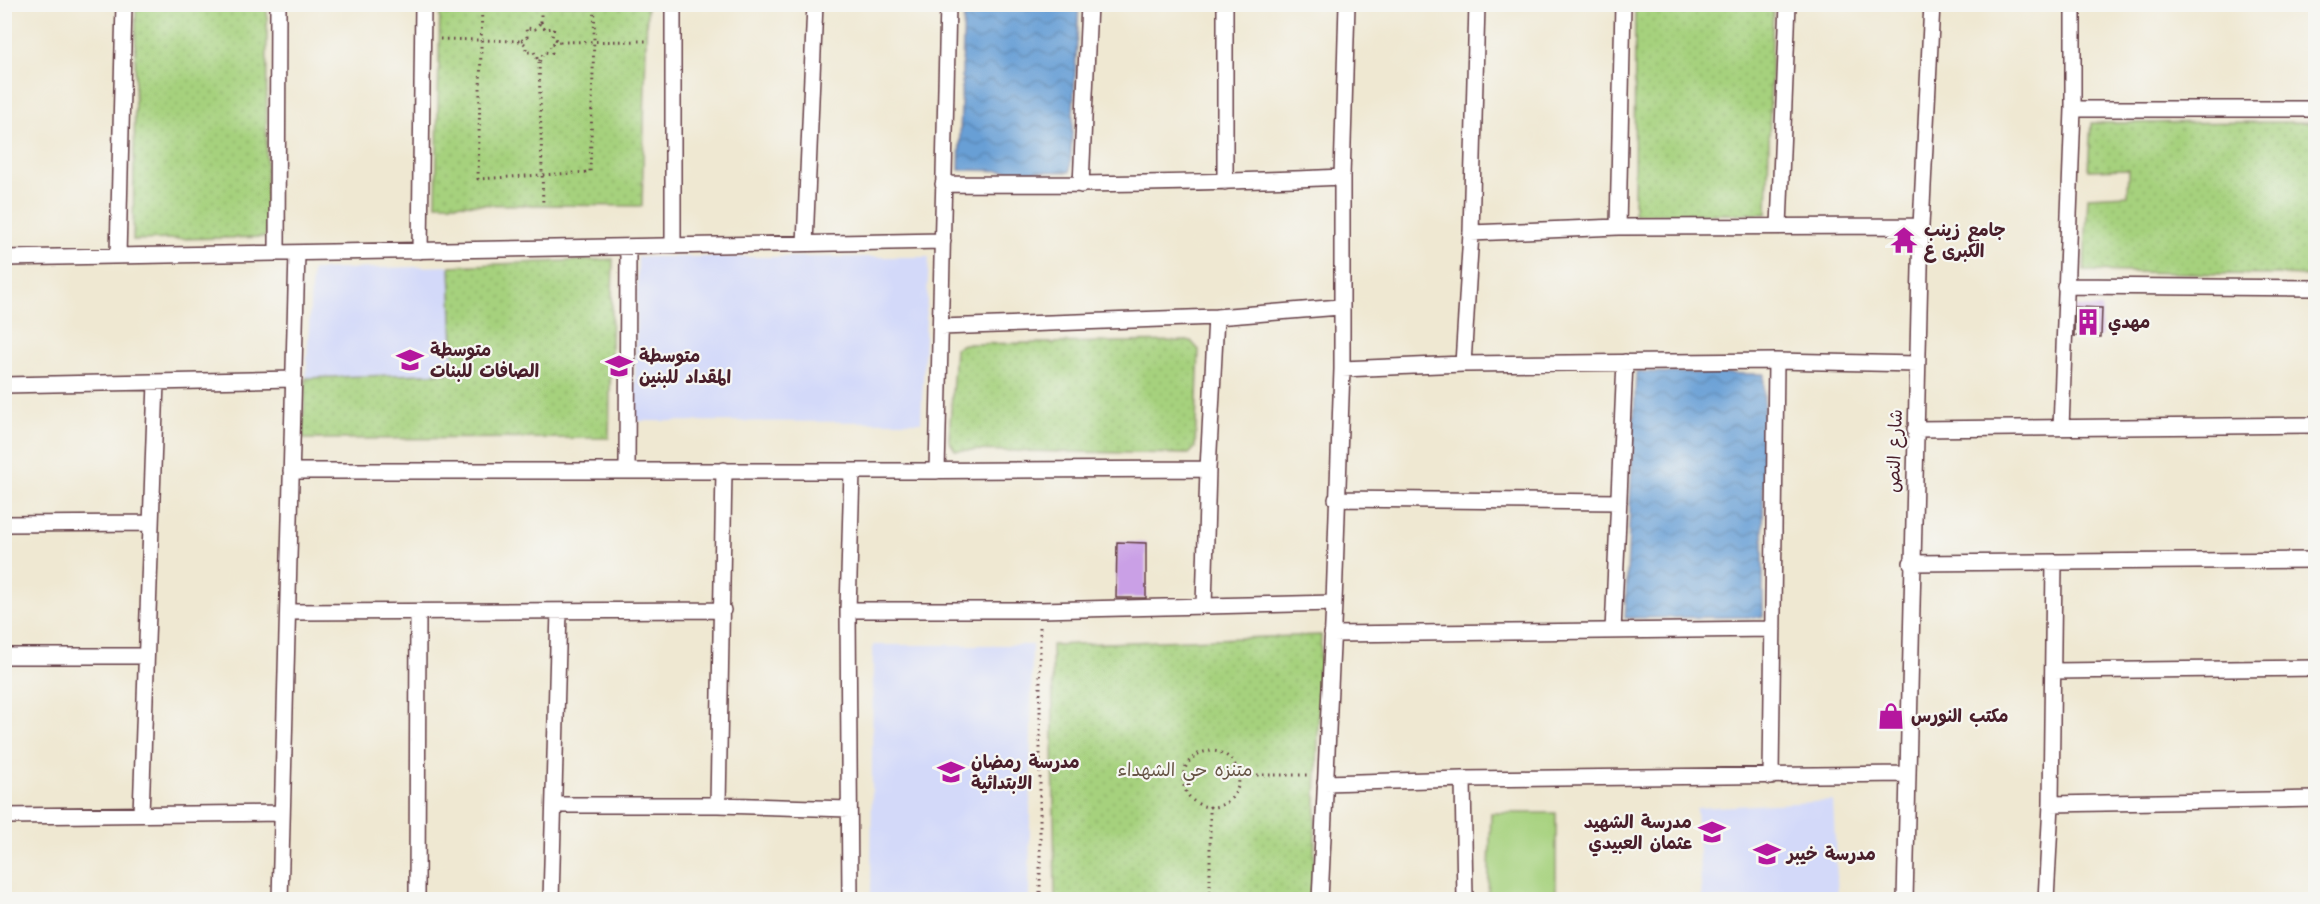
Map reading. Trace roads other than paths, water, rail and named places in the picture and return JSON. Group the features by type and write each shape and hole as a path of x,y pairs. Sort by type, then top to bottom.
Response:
{"street":[{"path":"118,256 124,4"},
{"path":"277,253 278,4"},
{"path":"420,251 423,4"},
{"path":"673,4 673,246"},
{"path":"805,244 815,4"},
{"path":"937,471 948,4"},
{"path":"1081,185 1089,4"},
{"path":"1225,4 1225,182"},
{"path":"1320,900 1342,369 1340,308 1347,4"},
{"path":"1463,364 1471,232 1478,4"},
{"path":"1618,227 1623,4"},
{"path":"1779,226 1788,4"},
{"name":"شارع النص","path":"1905,900 1911,563 1921,226 1932,4"},
{"path":"2061,428 2073,109 2073,4"},
{"path":"2073,109 2316,110"},
{"path":"943,184 1081,185 1342,177"},
{"path":"1471,232 1618,227 1921,226"},
{"path":"4,258 943,241"},
{"path":"627,471 628,247"},
{"path":"280,900 297,253"},
{"path":"2065,286 2316,288"},
{"path":"941,327 1216,317 1340,308"},
{"path":"1204,606 1216,317"},
{"path":"1342,369 1463,364 1625,362 1917,364"},
{"path":"1613,631 1625,362"},
{"path":"1771,777 1776,362"},
{"path":"4,385 294,379"},
{"path":"141,814 156,382"},
{"path":"1915,429 2316,425"},
{"path":"291,471 1208,469"},
{"path":"718,805 724,470"},
{"path":"850,900 848,610 852,471"},
{"path":"1336,499 1619,502"},
{"path":"4,524 151,523"},
{"path":"1911,563 2316,560"},
{"path":"2046,900 2051,804 2054,563"},
{"path":"848,610 1040,610 1334,603"},
{"path":"288,612 723,610"},
{"path":"551,900 559,611"},
{"path":"417,900 418,612"},
{"path":"1332,634 1773,629"},
{"path":"4,656 146,656"},
{"path":"2053,671 2316,668"},
{"path":"1325,779 1771,777 1907,774"},
{"path":"1463,779 1465,900"},
{"path":"2051,804 2316,800"},
{"path":"554,805 718,805 849,809"},
{"path":"4,816 282,813"}],"water":[{"path":"964,5 1079,5 1070,172 959,170"},
{"path":"1636,372 1764,374 1763,617 1625,618"}],"place":[{"name":"جامع زينب الكبرى ع","path":"1904,240"},
{"name":"مهدي","path":"2088,322"},
{"name":"متوسطة الصافات للبنات","path":"410,360"},
{"name":"متوسطة المقداد للبنين","path":"619,366"},
{"name":"مكتب النورس","path":"1891,716"},
{"name":"مدرسة رمضان الابتدائية","path":"951,772"},
{"name":"مدرسة الشهيد عثمان العبيدي","path":"1712,832"},
{"name":"مدرسة خيبر","path":"1767,854"}],"park label":[{"name":"متنزه حي الشهداء","path":"1185,770"}]}
